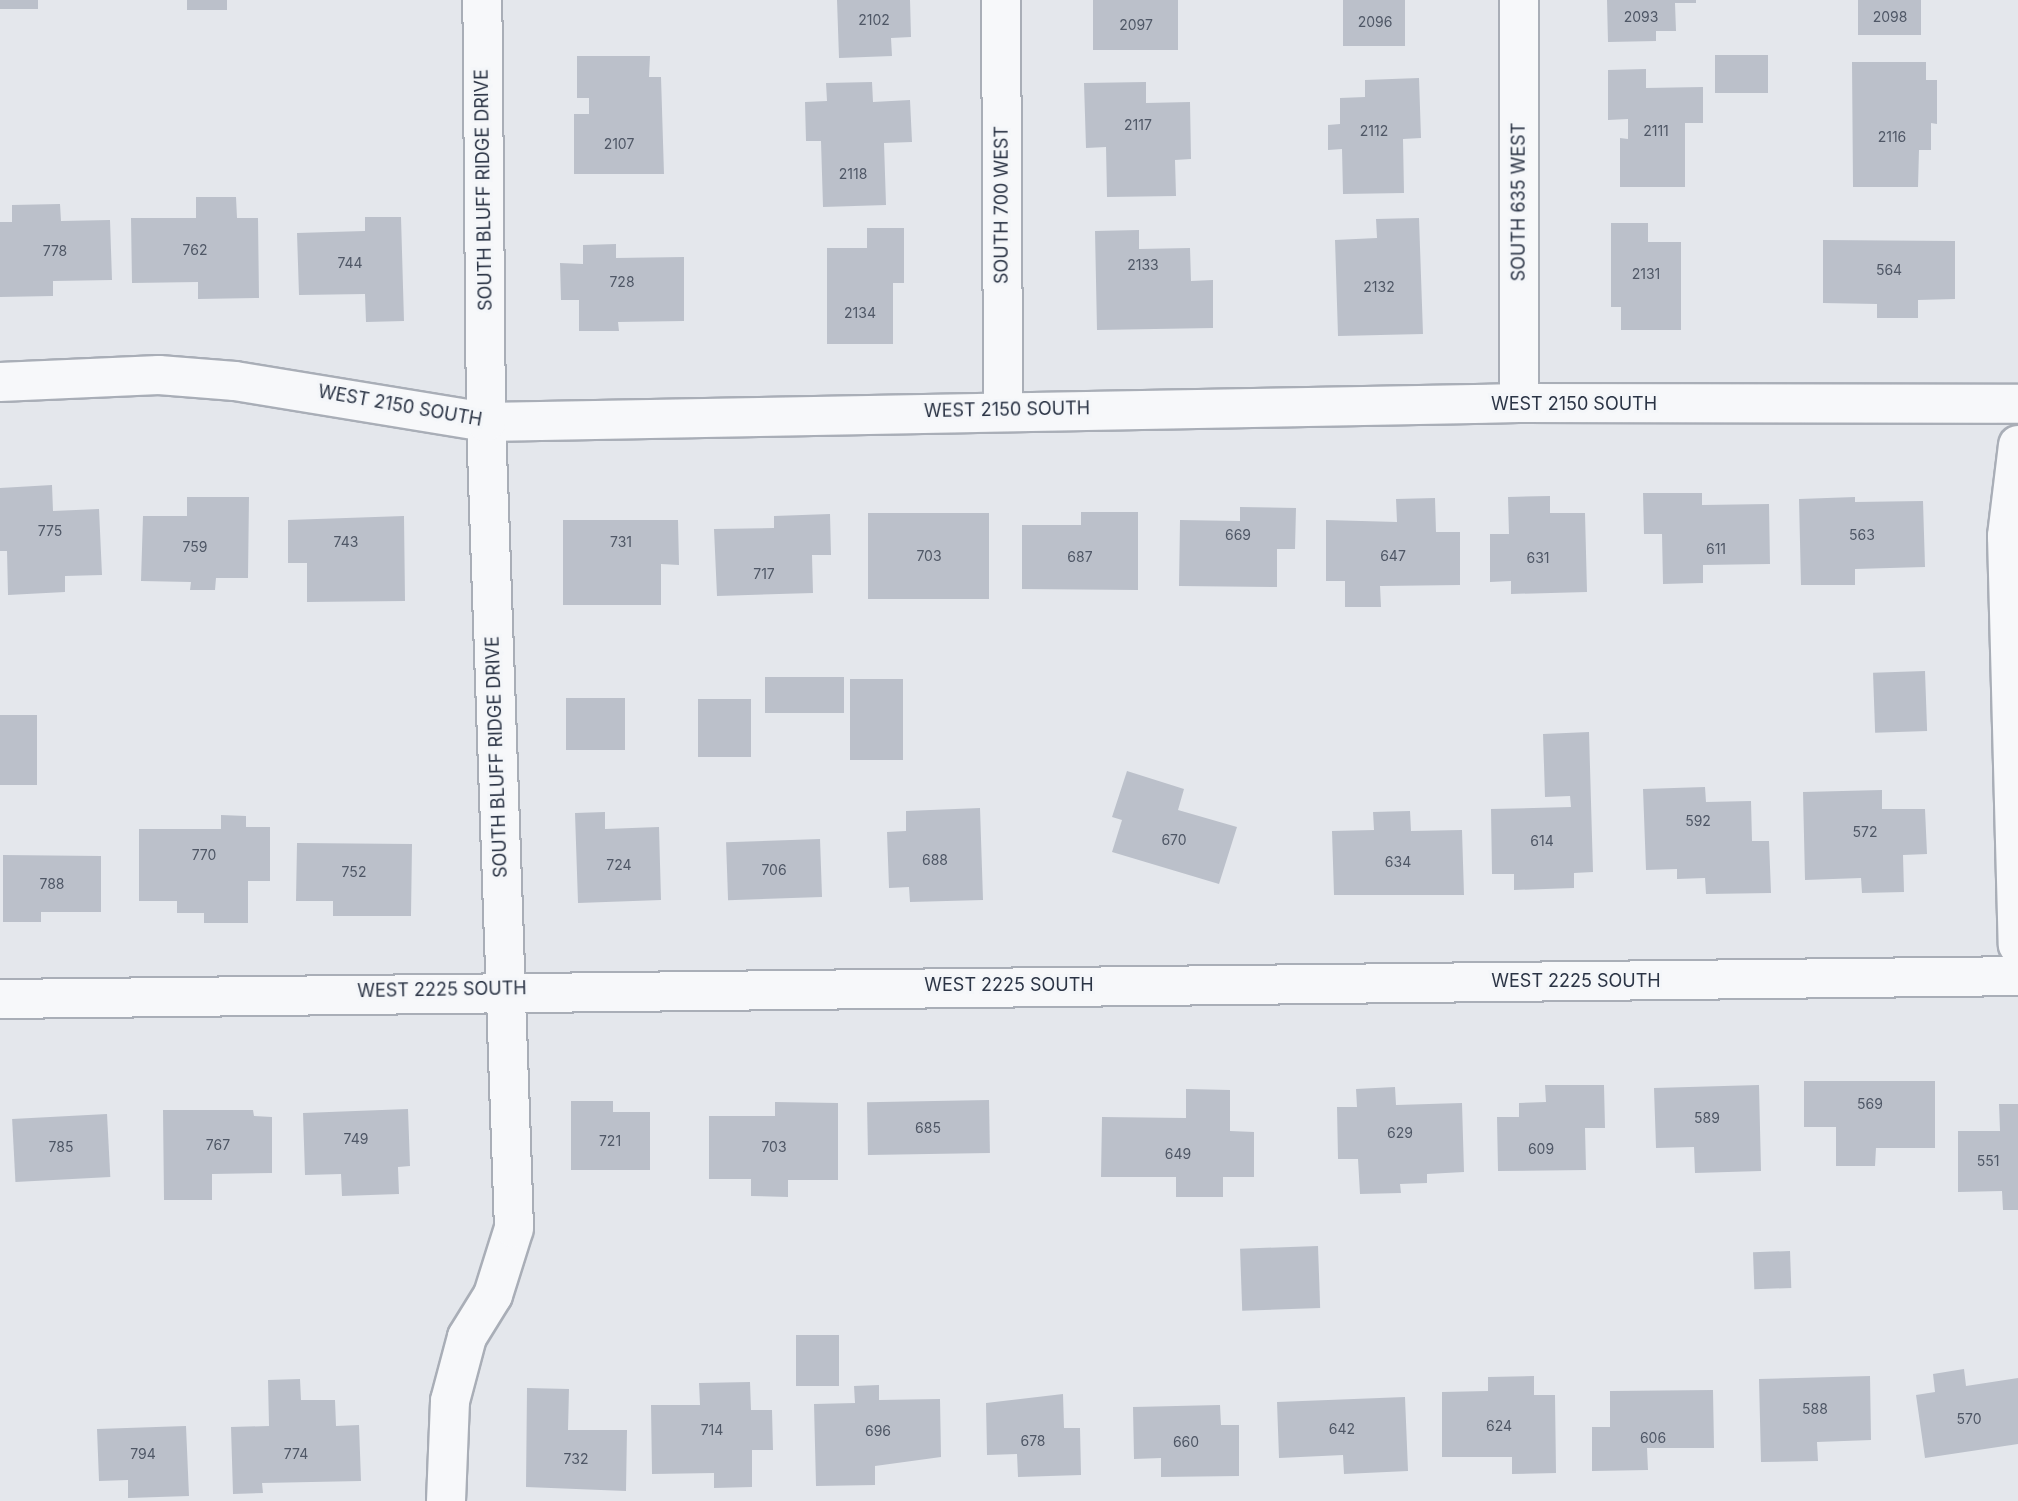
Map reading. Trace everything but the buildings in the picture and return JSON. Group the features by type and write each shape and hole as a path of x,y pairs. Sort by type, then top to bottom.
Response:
{"street":[{"name":"SOUTH BLUFF RIDGE DRIVE","path":"446,1501 450,1401 467,1337 494,1295 514,1228 486,422 482,0"},
{"name":"SOUTH 700 WEST","path":"1001,0 1003,410"},
{"name":"SOUTH 635 WEST","path":"1519,0 1519,403"},
{"name":"WEST 2150 SOUTH","path":"0,382 159,375 235,381 486,422 1003,410 1519,403 2018,404"},
{"path":"2018,445 2007,536 2018,945"},
{"name":"WEST 2225 SOUTH","path":"0,999 505,989 2018,976"}]}
